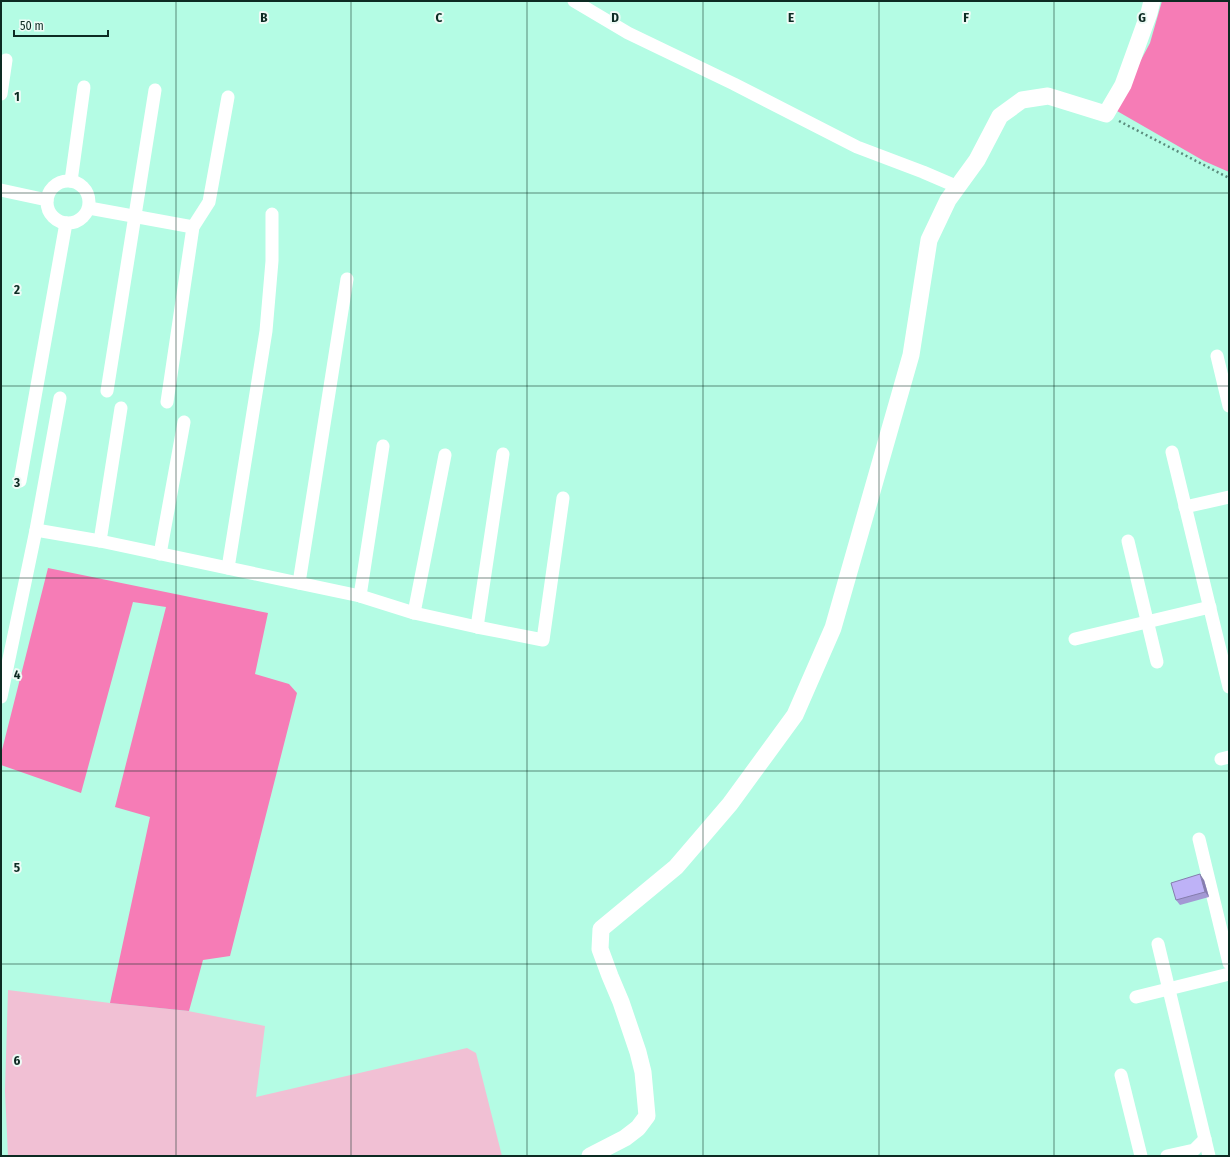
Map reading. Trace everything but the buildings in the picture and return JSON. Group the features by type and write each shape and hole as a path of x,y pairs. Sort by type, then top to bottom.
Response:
{"street":[{"path":"574,1 628,32 857,147 958,187"},
{"path":"590,1156 625,1138 638,1128 647,1116 641,1065 622,1002 600,949 602,929 676,867 730,804 795,715 833,628 909,362 929,240 948,200 977,160 1000,116 1022,100 1048,96 1106,114 1122,85 1152,1"},
{"path":"1,94 6,60"},
{"path":"71,181 84,87"},
{"path":"107,391 155,90"},
{"path":"167,402 193,227 209,202 228,97"},
{"path":"64,181 71,181 78,183 84,188 90,201 89,208 80,220 73,223 66,223 54,218 47,206 47,200 49,193 58,184 64,181"},
{"path":"1,190 47,200"},
{"path":"89,208 193,227"},
{"path":"228,568 266,331 272,261 272,214"},
{"path":"20,481 66,223"},
{"path":"299,583 347,279"},
{"path":"1217,356 1229,406"},
{"path":"1,697 36,530 60,398"},
{"path":"100,541 121,408"},
{"path":"160,554 184,422"},
{"path":"360,596 383,446"},
{"path":"1172,452 1229,687"},
{"path":"477,627 503,454"},
{"path":"414,613 444,455"},
{"path":"1185,507 1229,496"},
{"path":"36,530 100,541 360,596 414,613 543,640 563,498"},
{"path":"1128,541 1157,662"},
{"path":"1074,639 1210,607"},
{"path":"1199,839 1229,963"},
{"path":"1158,944 1209,1156"},
{"path":"1136,997 1229,974"},
{"path":"1121,1075 1140,1156"},
{"path":"1167,1156 1194,1150 1205,1139"}],"path":[{"path":"1106,114 1229,178"}],"shaded area":[{"path":"1162,1 1229,1 1229,172 1204,161 1117,111 1118,103 1150,43"},
{"path":"48,568 268,613 255,674 289,684 297,693 230,956 203,960 189,1011 110,1003 150,817 115,807 166,607 133,602 81,793 1,765 1,754"},
{"path":"8,990 188,1011 265,1026 256,1097 467,1048 476,1053 502,1156 8,1156 5,1091"}]}
